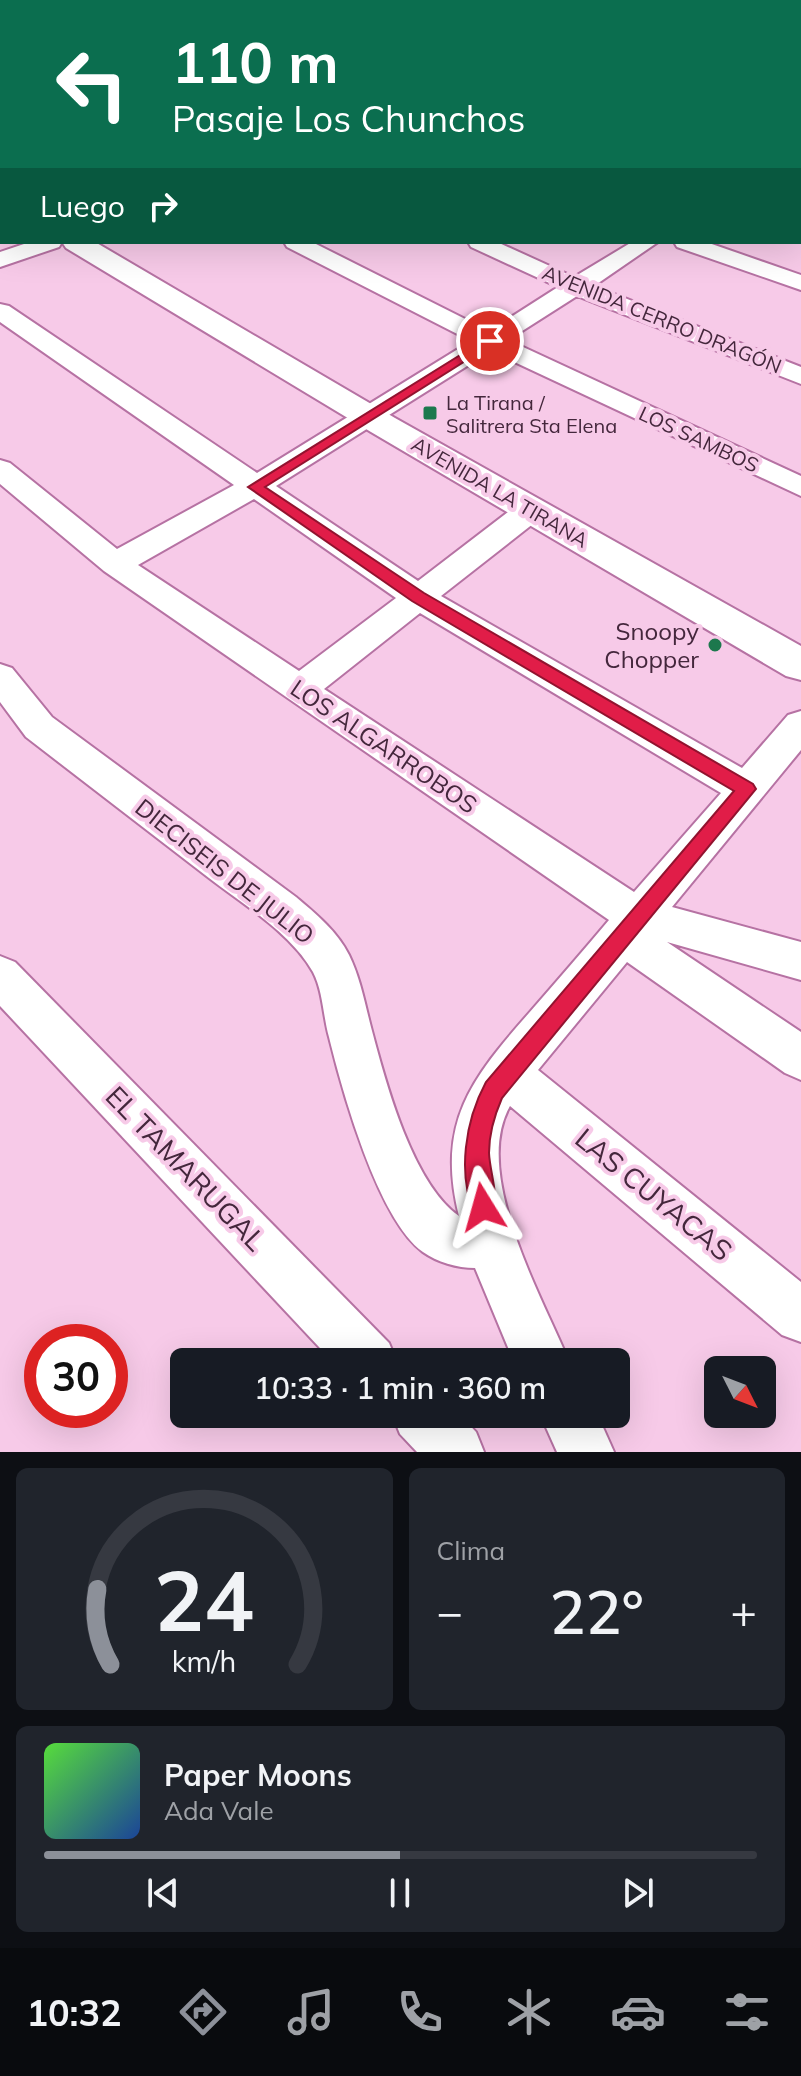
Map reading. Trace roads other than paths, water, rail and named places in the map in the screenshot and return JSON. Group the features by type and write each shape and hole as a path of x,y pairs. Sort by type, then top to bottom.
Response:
{"highway":[{"name":"AVENIDA LA TIRANA","path":"80,244 381,410 801,634"},
{"name":"AVENIDA LA TIRANA","path":"115,244 381,410 532,509 801,665"}],"street":[{"path":"0,260 45,244"},
{"name":"LOS SAMBOS","path":"299,244 490,341 801,487"},
{"name":"AVENIDA CERRO DRAGÓN","path":"483,244 576,287 801,376"},
{"path":"115,564 255,487 644,244"},
{"path":"691,244 801,283"},
{"path":"0,311 418,597 746,789"},
{"path":"776,366 801,346"},
{"name":"LOS ALGARROBOS","path":"0,469 115,564 300,689 630,925 801,961"},
{"path":"300,689 532,509"},
{"name":"DIECISEIS DE JULIO","path":"0,677 39,727 281,910 319,943 338,979 372,1104 419,1213 439,1234 451,1240 472,1244 492,1241"},
{"path":"536,1348 503,1276 478,1179 477,1151 484,1109 506,1073 801,725"},
{"path":"630,925 801,1058"},
{"name":"EL TAMARUGAL","path":"0,976 357,1348"},
{"name":"LAS CUYACAS","path":"506,1073 801,1316"},
{"path":"433,1428 456,1452"},
{"path":"575,1428 586,1452"}],"place":[{"name":"La Tirana / Salitrera Sta Elena","path":"430,413"},
{"name":"Snoopy Chopper","path":"715,645"}]}
